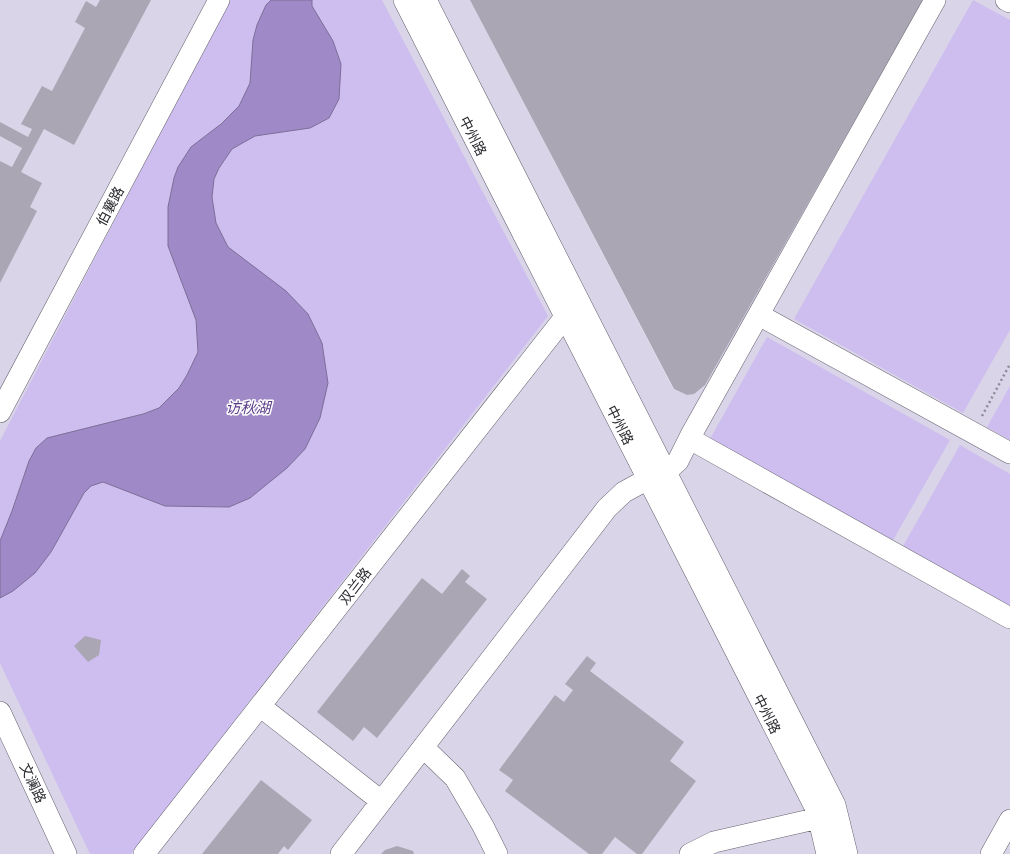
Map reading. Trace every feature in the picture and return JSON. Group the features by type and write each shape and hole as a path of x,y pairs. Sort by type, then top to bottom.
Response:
{"lane":[{"name":"伯襄路","path":"0,383 204,0"},
{"name":"伯襄路","path":"0,412 219,0"},
{"name":"中州路","path":"404,0 565,317 657,476 835,805 847,854"},
{"name":"中州路","path":"426,0 657,476 817,812 827,854"},
{"path":"341,854 607,508 624,492 657,476 678,461 935,0"},
{"path":"1006,0 1010,2"},
{"path":"759,315 1010,453"},
{"name":"双兰路","path":"144,854 565,317"},
{"path":"690,439 1010,618"},
{"path":"260,706 381,801"},
{"name":"文澜路","path":"0,712 66,854"},
{"path":"423,747 455,778 497,854"},
{"path":"690,854 714,842 819,818"},
{"path":"991,854 1010,820"}],"path":[{"path":"973,432 1010,364"}],"shaded area":[{"path":"0,0 470,0 673,389 687,395 694,394 923,0 1010,0 1010,854 0,854"},
{"path":"229,0 271,0 266,5 253,40 250,83 239,106 208,135 168,207 168,246 196,319 198,352 179,388 159,408 36,448 30,459 10,518 0,541 0,441"},
{"path":"312,0 382,0 548,316 131,854 90,854 0,663 0,598 13,591 35,573 51,552 84,493 91,486 103,482 165,506 229,507 250,498 287,468 305,449 322,343 308,314 285,291 228,247 216,223 212,197 214,179 219,168 232,149 255,136 292,131 319,20 312,6"},
{"path":"973,0 1010,20 1010,330 963,413 794,319"},
{"path":"767,337 950,440 892,542 710,439"},
{"path":"1010,386 1010,440 987,427"},
{"path":"960,445 1010,474 1010,609 902,548"}],"water":[{"name":"访秋湖","path":"271,0 312,0 312,6 333,41 341,64 339,99 329,118 310,128 255,136 232,149 219,168 214,179 212,197 216,223 228,247 286,291 308,314 322,343 328,383 320,418 305,449 287,468 250,498 229,507 165,506 103,482 91,486 84,493 51,552 35,573 13,591 0,598 0,541 29,461 36,448 47,438 143,414 159,408 179,388 198,352 196,320 168,246 168,207 174,178 178,167 191,147 221,124 239,106 250,83 253,40 257,25 266,5"}],"building":[{"path":"100,0 151,0 74,145 44,129 21,172 42,183 30,207 37,211 0,283 0,161 12,167 22,148 0,136 0,122 28,137 32,129 21,124 42,86 52,91 85,28 75,22 86,1 96,7"},
{"path":"470,0 923,0 705,385 694,394 687,395 674,389"},
{"path":"462,569 470,576 465,582 487,599 377,738 364,727 353,741 317,712 422,578 442,594"},
{"path":"85,636 101,640 99,655 88,662 74,646"},
{"path":"587,656 596,663 590,671 684,742 670,761 696,781 642,854 637,854 615,837 602,854 589,854 505,791 513,780 499,770 555,695 564,702 573,690 565,684"},
{"path":"261,780 312,820 288,850 284,846 278,854 202,854"},
{"path":"397,846 413,851 414,854 381,854 385,850"}]}
